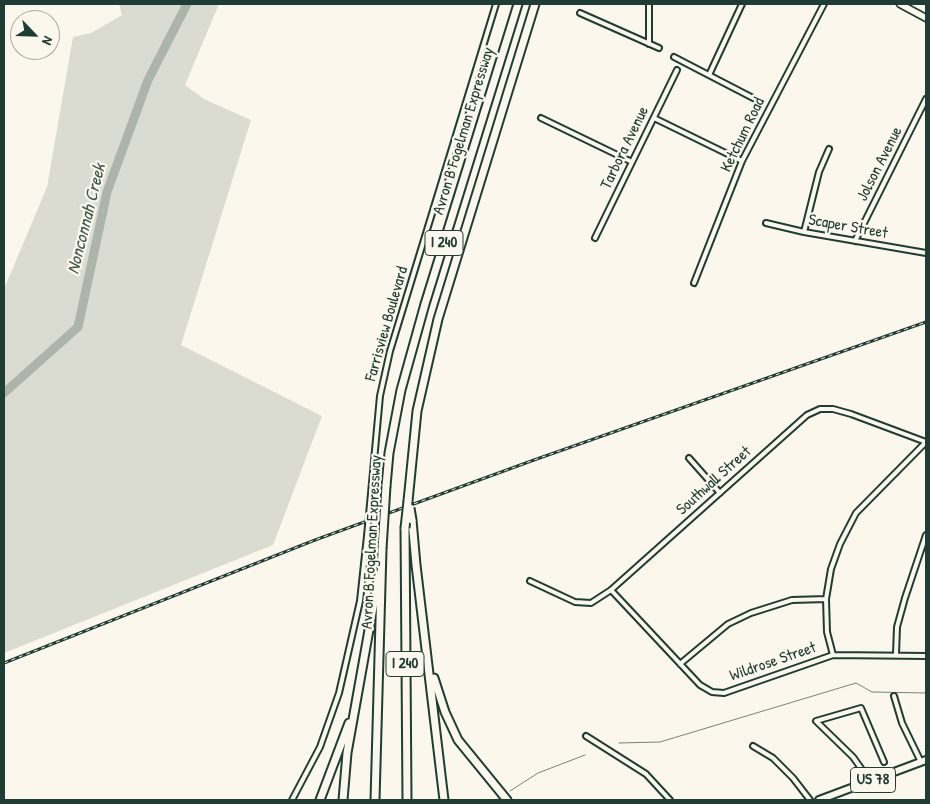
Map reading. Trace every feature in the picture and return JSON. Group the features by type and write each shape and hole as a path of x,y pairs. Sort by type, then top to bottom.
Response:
{"highway":[{"name":"Avron B Fogelman Expressway","path":"375,800 383,594 382,553 389,453 401,390 425,304 518,4"},
{"name":"Avron B Fogelman Expressway","path":"407,800 405,528 417,411 438,319 536,4"},
{"path":"408,501 412,520 444,800"},
{"path":"343,800 344,773 382,553"},
{"path":"428,659 442,704 455,733 507,800"},
{"path":"320,800 356,703"},
{"path":"434,712 448,800"}],"main road":[{"path":"900,4 926,18"},
{"name":"US 78","path":"820,800 924,761"}],"street":[{"name":"Farrisview Boulevard","path":"292,800 319,751 339,693 360,601 380,396 390,351 496,4"},
{"path":"649,4 649,44"},
{"path":"709,75 742,4"},
{"name":"Ketchum Road","path":"694,283 742,161 824,4"},
{"path":"580,13 659,48"},
{"path":"674,57 755,99"},
{"name":"Tarbora Avenue","path":"594,238 677,70"},
{"name":"Jolson Avenue","path":"855,241 926,99"},
{"path":"541,118 632,162"},
{"path":"654,118 742,161"},
{"path":"804,232 819,172 830,149"},
{"name":"Scaper Street","path":"766,223 804,232 925,253"},
{"path":"925,253 926,247"},
{"name":"Southwall Street","path":"530,581 575,602 591,603 611,590 807,415 820,409 833,409 851,414 926,442"},
{"path":"833,655 827,632 826,599 831,568 840,544 856,513 926,442"},
{"path":"689,458 720,493"},
{"path":"896,654 897,627 904,598 926,535"},
{"name":"Wildrose Street","path":"611,590 700,685 712,692 724,693 833,655 896,654 926,656"},
{"path":"680,664 728,624 751,613 792,600 826,599"},
{"path":"894,696 902,723 924,761"},
{"path":"870,781 853,757 816,721 861,708 884,762"},
{"path":"586,736 646,774 670,800"},
{"path":"753,746 773,758 793,778 810,800"}],"shaded area":[{"path":"119,4 219,4 185,85 204,99 251,120 181,345 322,416 273,545 4,653 4,289 47,187 73,37 91,33 122,15"}],"waterway":[{"name":"Nonconnah Creek","path":"4,393 78,327 107,192 148,80 187,4"},
{"path":"619,743 660,742 856,683 872,692 926,693"},
{"path":"510,791 538,773 585,755"},
{"path":"496,800 501,798"}],"railway":[{"path":"4,663 315,540 534,460 926,322"}]}
